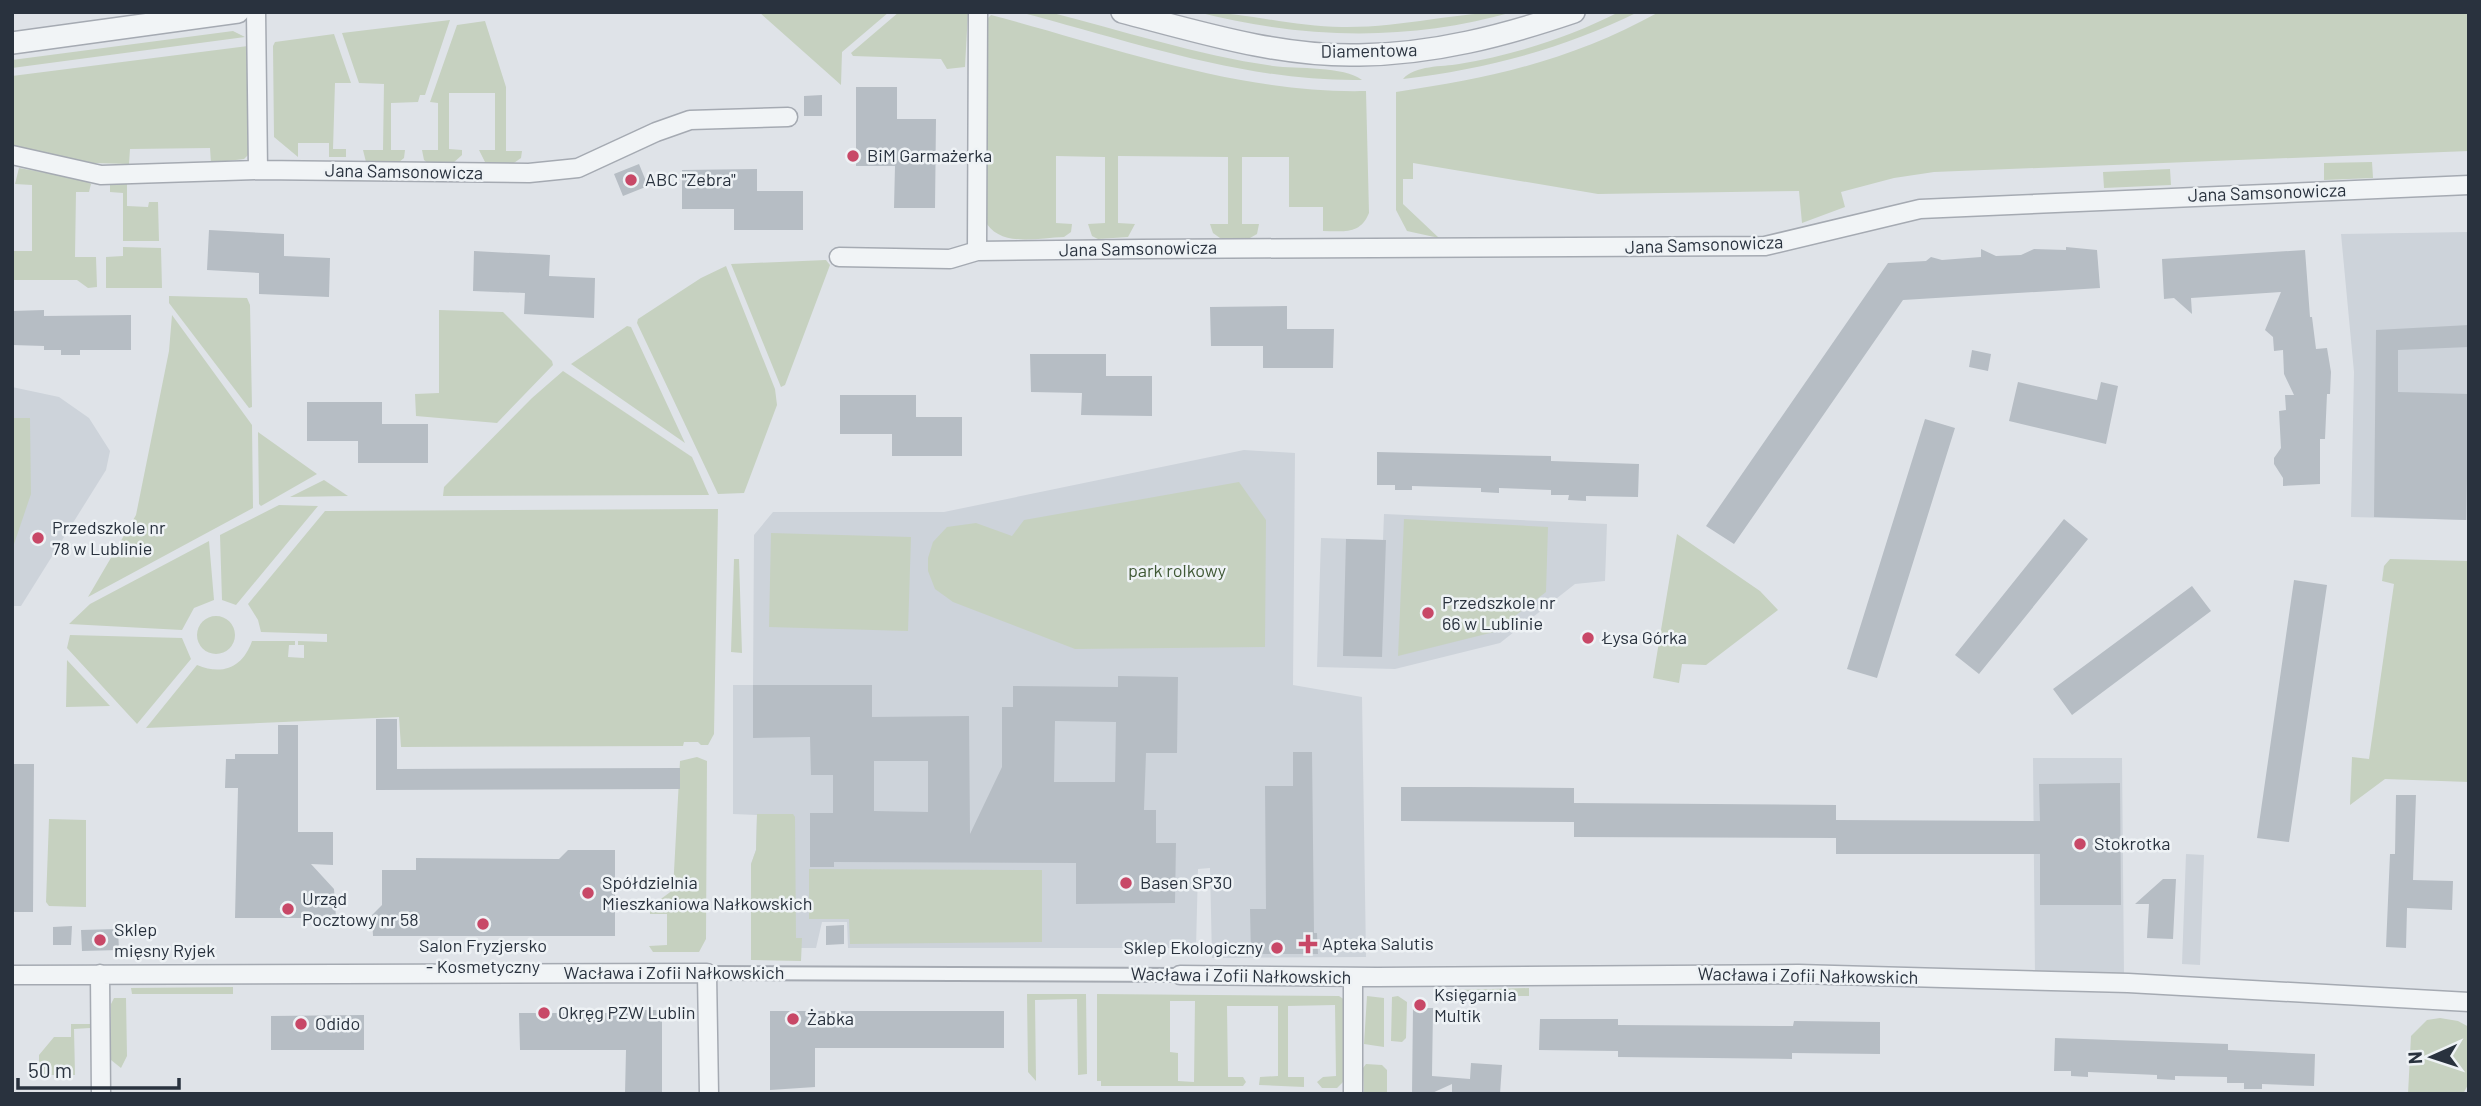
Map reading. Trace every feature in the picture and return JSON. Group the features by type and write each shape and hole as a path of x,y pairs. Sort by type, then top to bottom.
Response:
{"street":[{"path":"12,43 238,12"},
{"path":"256,12 258,170"},
{"path":"977,251 978,12"},
{"name":"Diamentowa","path":"1122,12 1255,44 1358,55 1448,48 1490,39 1574,12"},
{"name":"Jana Samsonowicza","path":"12,155 101,175 258,170 529,173 578,168 656,132 690,120 788,117"},
{"name":"Jana Samsonowicza","path":"839,257 950,259 977,251 1765,246 1920,209 2469,185"},
{"path":"707,973 709,1091"},
{"name":"Wacława i Zofii Nałkowskich","path":"12,975 707,973 1353,977 1798,974 2153,984 2465,1006"},
{"path":"100,974 101,1094"},
{"path":"1353,977 1353,1094"}],"shaded area":[{"path":"2469,232 2469,520 2351,517 2354,372 2341,234"},
{"name":"Przedszkole nr 78 w Lublinie","path":"12,387 59,397 89,418 110,451 106,470 21,606 12,606"},
{"path":"1244,450 1295,453 1293,685 1362,697 1366,957 1212,958 1210,868 1198,869 1196,948 848,948 847,922 822,922 816,948 751,948 751,864 756,850 757,815 733,814 733,685 753,685 754,535 773,512 944,512"},
{"name":"Przedszkole nr 66 w Lublinie","path":"1384,514 1607,524 1605,581 1575,584 1500,643 1395,669 1317,667 1321,538 1383,540"},
{"path":"2033,758 2122,758 2124,975 2035,975"},
{"path":"2186,854 2204,855 2200,965 2182,964"}],"green space":[{"path":"759,12 889,12 842,52 841,85"},
{"path":"899,12 968,12 965,67 947,69 941,59 853,56 851,53"},
{"path":"1019,12 1049,12 1216,56 1273,66 1332,70 1362,80 1318,79 1232,67 1146,47"},
{"path":"1197,12 1233,14 1306,25 1364,27 1470,14 1513,12 1434,28 1355,33 1276,28"},
{"path":"1619,12 1638,12 1581,37 1524,56 1464,70 1403,79 1414,71 1480,60 1541,44"},
{"path":"1659,12 2469,12 2469,151 1934,172 1894,178 1841,192 1845,207 1802,223 1799,191 1598,194 1413,163 1413,179 1403,179 1403,204 1439,238 1407,231 1396,210 1396,92 1531,65 1595,43"},
{"path":"991,15 1223,77 1318,90 1366,91 1369,213 1356,228 1323,231 1323,207 1289,207 1289,157 1242,157 1242,224 1259,224 1257,234 1250,238 1220,238 1213,233 1210,224 1228,224 1228,157 1118,156 1118,223 1135,224 1128,237 1098,239 1092,236 1088,224 1105,223 1105,157 1056,156 1056,223 1072,224 1071,232 1064,237 1030,239 1008,238 998,234 984,219 987,19"},
{"path":"450,20 425,95 420,95 418,102 391,103 391,150 405,150 404,158 398,163 366,162 363,150 383,150 384,84 359,83 342,33"},
{"path":"485,21 506,87 506,151 522,151 521,158 511,165 486,164 479,150 495,150 495,93 449,93 449,149 462,150 462,155 452,164 429,164 424,160 422,150 438,150 438,103 430,102 457,25"},
{"path":"233,31 245,37 12,68 12,60"},
{"path":"334,34 351,83 335,83 333,149 346,149 346,157 329,157 329,143 298,143 298,157 274,137 273,46 275,42"},
{"path":"248,46 249,154 244,159 211,163 210,148 130,149 129,164 93,163 12,145 12,76"},
{"path":"2372,162 2373,178 2324,180 2324,163"},
{"path":"19,168 85,180 91,184 89,192 76,192 75,257 96,257 97,287 88,288 77,280 12,280 12,251 32,251 32,185 15,184"},
{"path":"2170,169 2171,185 2104,188 2103,172"},
{"path":"110,182 127,182 127,206 148,207 149,202 158,202 159,241 123,241 123,193 110,192"},
{"path":"123,247 161,248 162,288 106,288 106,257 123,256"},
{"path":"826,260 830,265 785,385 781,387 731,264"},
{"path":"726,266 775,389 777,405 744,493 718,494 637,323 638,319 701,278"},
{"path":"169,296 247,298 250,305 252,407 249,408 169,303"},
{"path":"439,310 503,312 552,361 553,365 497,423 416,416 415,394 439,393"},
{"path":"172,315 252,425 253,508 88,597 136,515 169,351"},
{"path":"627,326 631,327 685,443 571,364"},
{"path":"563,371 692,457 709,495 443,496 444,487 532,398"},
{"path":"12,418 30,418 31,494 12,550"},
{"path":"258,432 317,474 261,506 259,504"},
{"path":"324,480 348,496 290,497"},
{"name":"park rolkowy","path":"1239,482 1266,520 1265,647 1075,649 953,602 935,589 928,571 928,558 933,542 947,527 976,523 1012,536 1024,520"},
{"path":"279,505 318,506 236,605 222,600 220,535"},
{"path":"718,509 714,734 708,745 684,742 683,746 401,747 399,717 146,728 197,665 215,670 231,667 243,657 252,641 295,641 295,645 289,645 288,657 304,658 304,645 298,645 298,641 327,642 327,634 261,632 258,620 248,604 325,511"},
{"path":"1404,519 1548,527 1546,592 1494,632 1398,656"},
{"path":"771,533 911,537 908,631 769,627"},
{"path":"1677,534 1760,591 1778,610 1706,665 1682,664 1679,683 1653,678"},
{"path":"209,541 214,600 194,608 182,630 69,624 90,604"},
{"path":"734,559 739,559 742,653 731,652"},
{"path":"2390,559 2469,561 2469,782 2385,779 2350,805 2352,757 2369,759 2394,584 2382,581 2384,566"},
{"path":"216,616 229,622 235,635 229,648 216,654 203,648 197,635 203,622"},
{"path":"70,635 182,638 191,659 137,724 67,648"},
{"path":"67,660 110,706 66,707"},
{"path":"697,757 707,761 706,939 699,952 653,952 649,946 667,945 667,914 650,914 650,907 673,890 680,761"},
{"path":"757,814 793,814 795,817 796,938 802,938 801,961 751,960 751,864 756,850"},
{"path":"49,819 86,820 86,907 49,906 46,902"},
{"path":"809,869 1042,870 1042,942 850,944 849,919 809,919"},
{"path":"233,987 233,994 132,994 131,988"},
{"path":"1529,988 1529,996 1456,996 1455,990"},
{"path":"1027,994 1086,994 1087,1074 1078,1075 1077,999 1035,1000 1036,1081 1028,1072"},
{"path":"1097,994 1339,996 1345,1000 1344,1081 1337,1088 1322,1088 1317,1082 1323,1077 1336,1076 1335,1005 1288,1006 1288,1077 1304,1077 1304,1087 1259,1085 1260,1077 1278,1076 1278,1006 1227,1006 1228,1077 1243,1077 1246,1082 1243,1086 1101,1086 1101,1081 1097,1081","holes":["1170,1001 1195,1001 1194,1082 1178,1081 1178,1053 1170,1052"]},
{"path":"1367,996 1384,998 1384,1047 1364,1044"},
{"path":"1398,996 1407,1002 1406,1038 1402,1042 1391,1041 1392,997"},
{"path":"114,998 126,998 127,1056 121,1068 111,1060 111,1004"},
{"path":"2440,1018 2458,1021 2469,1027 2469,1083 2463,1094 2408,1094 2411,1036 2427,1020"},
{"path":"71,1024 90,1024 90,1028 74,1029 75,1075 39,1075 39,1055 54,1037 71,1037"},
{"path":"1366,1064 1382,1065 1387,1070 1387,1094 1364,1094 1363,1068"}],"building":[{"path":"856,87 897,87 897,119 936,119 935,208 894,208 895,166 856,166"},
{"path":"822,95 822,116 804,116 804,96"},
{"path":"639,164 648,186 623,196 614,174"},
{"path":"757,169 757,191 803,191 803,230 734,230 734,209 682,209 682,170"},
{"path":"209,230 284,234 284,256 330,258 329,297 259,294 259,273 207,270"},
{"path":"2066,247 2097,250 2100,288 1903,300 1734,544 1706,526 1888,263 1926,261 1931,257 1942,260 1981,257 1981,249 1996,256 2021,255 2034,249 2066,250"},
{"path":"2305,250 2310,317 2316,349 2327,348 2331,372 2330,394 2327,394 2325,439 2320,439 2320,484 2283,486 2283,478 2274,464 2274,458 2281,448 2279,411 2286,410 2285,395 2294,395 2284,374 2283,350 2274,351 2273,337 2265,330 2281,292 2191,298 2192,314 2174,298 2164,299 2162,259"},
{"path":"474,251 550,255 549,276 595,278 594,318 524,314 525,293 473,291"},
{"path":"1287,306 1287,329 1334,329 1333,368 1263,368 1263,346 1211,346 1210,307"},
{"path":"44,310 44,316 131,315 131,350 80,350 80,355 61,355 61,350 44,350 44,346 12,345 12,311"},
{"path":"2469,325 2469,347 2398,350 2398,392 2469,394 2466,520 2374,517 2376,330"},
{"path":"1972,350 1991,354 1988,371 1969,367"},
{"path":"1030,354 1106,354 1106,376 1152,376 1152,416 1081,415 1082,393 1031,392"},
{"path":"2018,382 2097,400 2101,382 2118,386 2106,444 2009,421"},
{"path":"840,395 916,395 916,417 962,417 962,456 892,456 892,434 840,434"},
{"path":"307,402 382,402 382,424 428,424 428,463 358,463 358,441 307,441"},
{"path":"1925,419 1955,428 1877,678 1847,669"},
{"path":"1377,452 1551,456 1551,461 1639,464 1638,497 1586,496 1586,501 1568,500 1569,495 1551,495 1551,490 1499,488 1499,493 1481,492 1481,488 1412,486 1412,490 1395,490 1395,485 1377,485"},
{"path":"2064,519 2088,539 1979,674 1955,655"},
{"path":"1346,539 1386,540 1382,657 1343,656"},
{"path":"2294,580 2327,585 2289,842 2257,838"},
{"path":"2192,586 2211,611 2072,715 2053,689"},
{"path":"1118,676 1178,677 1177,753 1146,753 1144,810 1156,810 1156,843 1176,843 1175,903 1076,904 1076,863 834,862 834,867 810,867 810,813 833,813 833,775 811,775 810,737 753,738 753,685 872,685 872,717 969,716 970,834 1002,767 1002,707 1013,707 1013,686 1118,687","holes":["1055,721 1116,722 1115,782 1054,782","874,761 928,761 928,812 874,811"]},
{"path":"376,719 397,719 397,769 680,768 680,789 376,790"},
{"path":"278,725 298,725 298,832 333,832 333,865 311,864 334,889 336,918 235,918 238,788 225,788 226,759 235,759 235,754 278,754"},
{"path":"1293,752 1312,752 1314,933 1317,933 1318,954 1251,954 1250,909 1266,909 1265,786 1293,786"},
{"path":"12,764 34,764 33,912 12,912"},
{"path":"2120,783 2121,905 2040,905 2040,854 1836,854 1836,838 1574,837 1574,822 1401,821 1401,787 1574,788 1574,803 1836,805 1836,820 2040,821 2039,784"},
{"path":"2396,795 2416,795 2413,880 2453,881 2452,910 2407,908 2406,948 2386,947 2390,854 2395,854"},
{"path":"568,850 615,850 615,936 373,936 372,915 382,905 382,870 416,870 416,858 559,859"},
{"path":"2163,879 2176,879 2173,939 2147,938 2149,904 2135,904"},
{"path":"844,925 844,944 826,945 826,926"},
{"path":"72,926 71,945 53,945 53,927"},
{"name":"Sklep mięsny Ryjek","path":"118,929 119,950 82,951 81,930"},
{"path":"1413,1008 1433,1008 1432,1076 1470,1079 1471,1063 1502,1065 1500,1094 1452,1094 1452,1084 1430,1094 1412,1094"},
{"path":"643,1010 662,1010 662,1094 625,1094 626,1050 520,1050 519,1013 643,1013"},
{"path":"770,1011 1004,1011 1004,1048 815,1048 815,1087 770,1090"},
{"path":"364,1015 364,1050 271,1050 271,1016"},
{"path":"1540,1019 1618,1019 1618,1025 1793,1026 1794,1021 1880,1022 1880,1054 1792,1053 1792,1059 1618,1057 1618,1051 1539,1050"},
{"path":"2055,1038 2228,1044 2228,1050 2315,1054 2314,1086 2262,1084 2262,1089 2244,1089 2244,1083 2227,1083 2227,1077 2175,1076 2175,1080 2157,1079 2157,1075 2088,1072 2088,1077 2071,1076 2071,1071 2054,1071"}],"place":[{"name":"BiM Garmażerka","path":"853,156"},
{"name":"ABC \"Zebra\"","path":"631,180"},
{"name":"Przedszkole nr 78 w Lublinie","path":"38,538"},
{"name":"Przedszkole nr 66 w Lublinie","path":"1428,613"},
{"name":"Łysa Górka","path":"1588,638"},
{"name":"Stokrotka","path":"2080,844"},
{"name":"Basen SP30","path":"1126,883"},
{"name":"Spółdzielnia Mieszkaniowa Nałkowskich","path":"588,893"},
{"name":"Urząd Pocztowy nr 58","path":"288,909"},
{"name":"Salon Fryzjersko - Kosmetyczny","path":"483,924"},
{"name":"Sklep mięsny Ryjek","path":"100,940"},
{"name":"Apteka Salutis","path":"1308,944"},
{"name":"Sklep Ekologiczny","path":"1277,948"},
{"name":"Księgarnia Multik","path":"1420,1005"},
{"name":"Okręg PZW Lublin","path":"544,1013"},
{"name":"Żabka","path":"793,1019"},
{"name":"Odido","path":"301,1024"}]}
